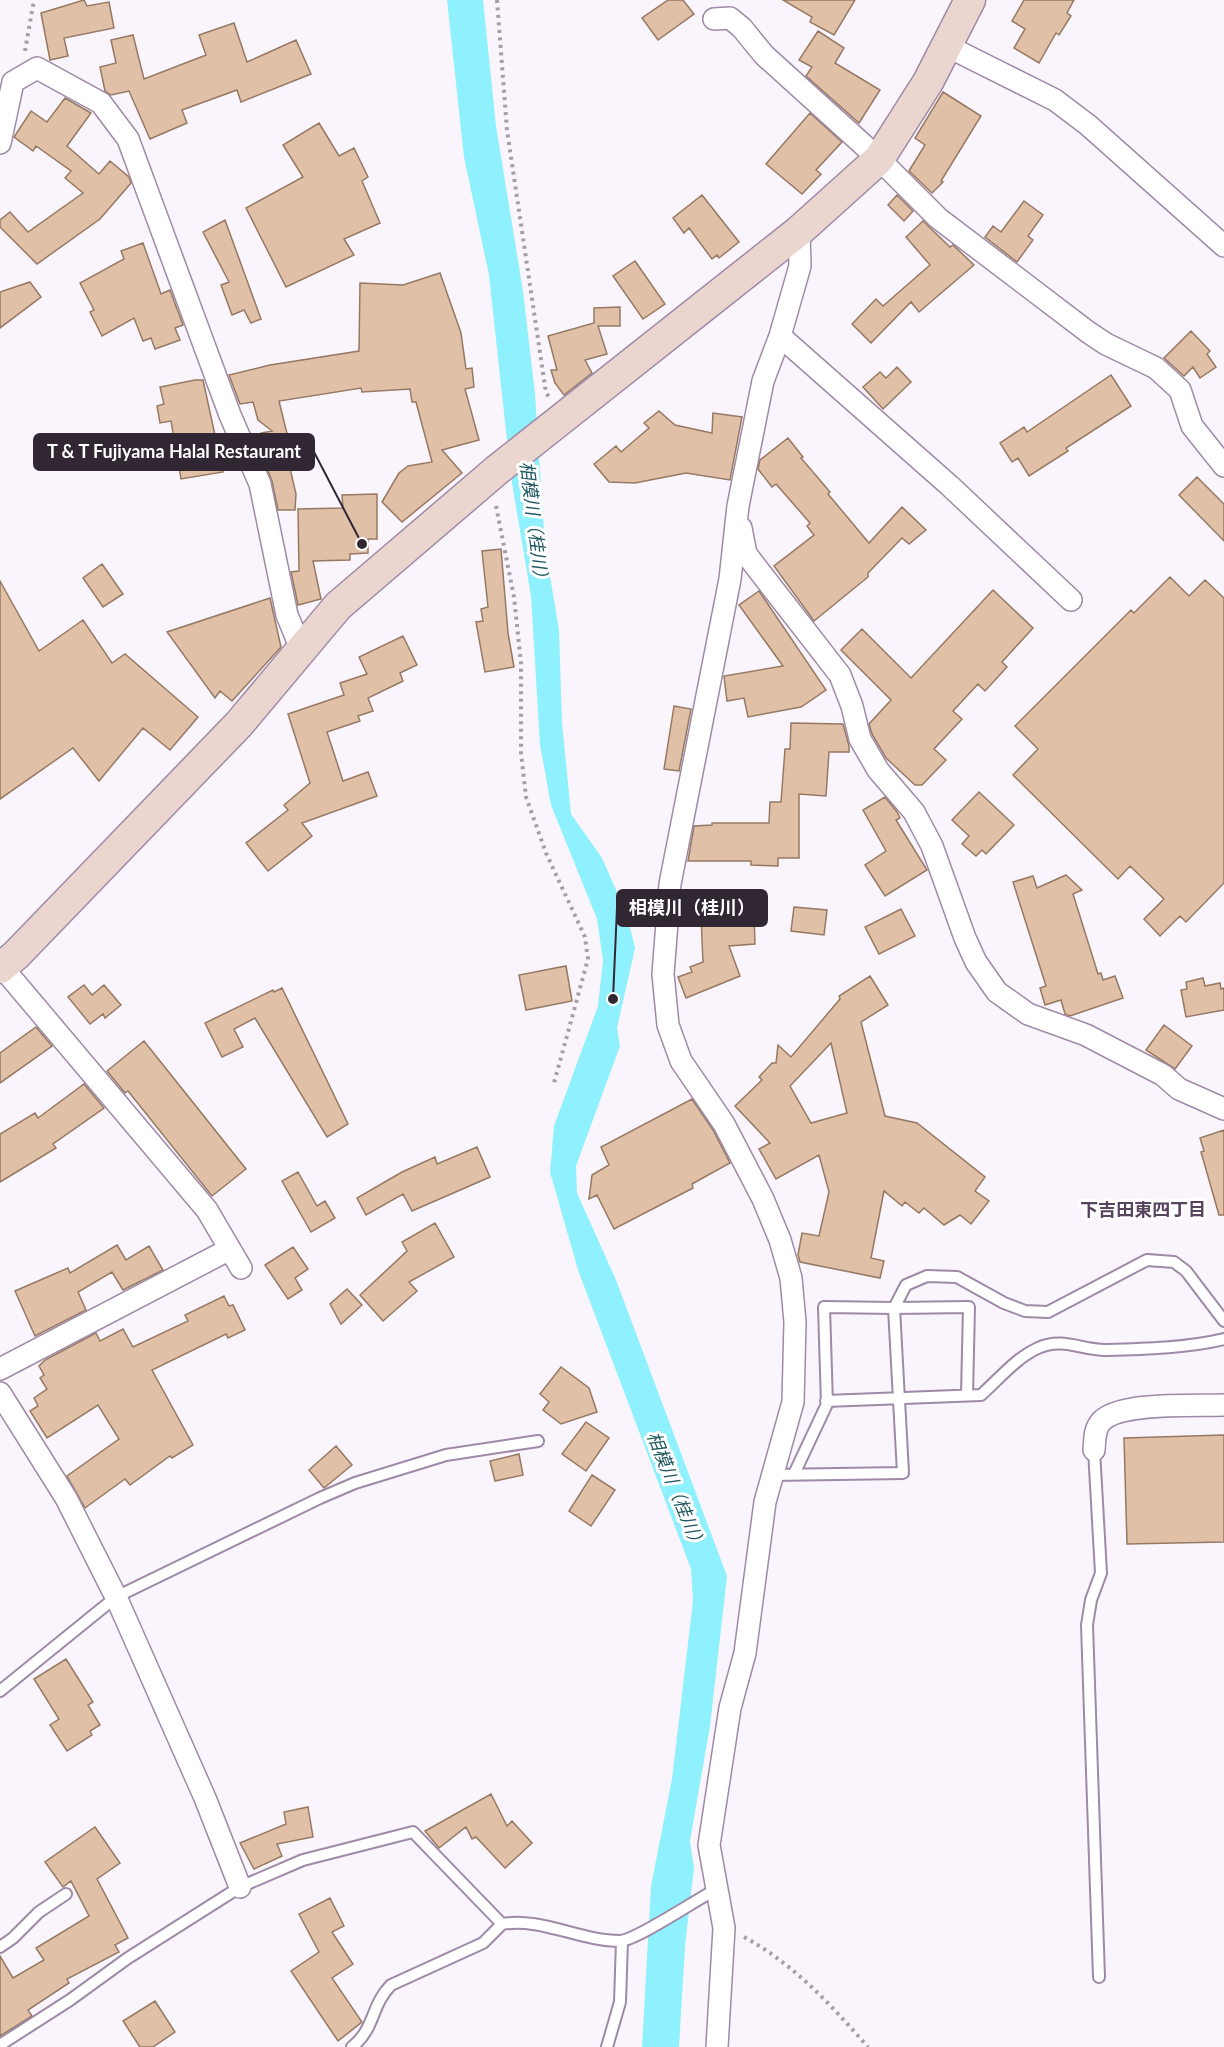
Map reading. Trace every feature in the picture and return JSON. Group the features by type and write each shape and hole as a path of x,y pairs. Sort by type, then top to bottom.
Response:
{"street":[{"path":"241,1268 207,1210 1,967 239,724 338,606 493,474 799,231 879,159 928,82 970,0"},
{"path":"714,19 730,18 742,28 764,55 879,159 938,218 1106,344 1156,368 1180,390 1192,426 1224,466"},
{"path":"947,46 1055,100 1088,125 1224,246"},
{"path":"0,143 14,82 37,68 101,103 128,140 230,415 260,484 287,615 301,650"},
{"path":"717,2047 724,1928 710,1893 709,1845 717,1779 730,1708 745,1653 765,1502 793,1402 795,1322 790,1278 780,1240 763,1199 724,1124 681,1061 668,1025 663,974 670,884 730,579 738,506 763,381 780,336 800,266 799,231"},
{"path":"780,336 950,486 1071,600"},
{"path":"738,506 746,554 840,675 852,706 860,739 878,770 914,812 927,837 976,962 997,992 1028,1014 1086,1035 1163,1074 1179,1089 1224,1108"},
{"path":"0,1369 230,1250"},
{"path":"0,1393 66,1498 116,1598 205,1798 240,1887"},
{"path":"1094,1450 1095,1432 1101,1420 1125,1409 1224,1405"}],"lane":[{"path":"772,1475 903,1473 894,1308 906,1285 927,1276 957,1277 1004,1303 1025,1311 1048,1312 1148,1260 1174,1262 1186,1271 1224,1321"},
{"path":"794,1474 826,1401 824,1307 969,1307 967,1395"},
{"path":"826,1401 981,1395 1021,1357 1050,1344 1062,1342 1103,1350 1196,1345 1224,1339"},
{"path":"0,1691 116,1598 230,1540 355,1483 446,1455 538,1441"},
{"path":"1094,1450 1101,1573 1091,1600 1087,1625 1099,1977"},
{"path":"0,2045 70,2000 128,1958 240,1887 303,1860 414,1832 502,1924"},
{"path":"352,2047 364,2038 380,1996 391,1985 483,1943 502,1924 526,1922 576,1935 622,1941 710,1893"},
{"path":"0,1947 13,1938 39,1912 66,1894"},
{"path":"608,2047 620,2002 622,1941"}],"path":[{"path":"25,76 25,41 34,0"},
{"path":"497,0 507,130 546,393 559,422"},
{"path":"493,474 514,597 521,663 521,753 526,797 546,853 585,937 588,959 554,1083"},
{"path":"724,1928 777,1957 824,1997 868,2047"}],"water":[{"path":"447,0 483,0 496,126 523,291 535,394 545,546 559,630 562,723 571,814 602,858 627,915 635,948 617,1028 620,1046 576,1166 577,1193 616,1280 727,1576 710,1726 690,1841 694,1868 685,1946 679,2047 642,2047 651,1886 672,1779 693,1601 691,1569 578,1270 550,1172 554,1126 598,1006 603,960 597,919 551,805 540,745 531,596 511,477 489,275 464,157"}],"building":[{"path":"84,0 87,6 109,2 114,28 64,38 68,56 50,60 41,13"},
{"path":"668,0 683,0 694,14 658,40 642,18"},
{"path":"783,0 855,0 834,35 810,22 812,17"},
{"path":"1024,0 1074,0 1067,13 1071,16 1059,35 1056,33 1039,63 1014,48 1025,29 1012,21"},
{"path":"234,23 247,62 296,40 311,74 241,102 237,90 182,110 187,123 150,139 129,91 111,95 105,91 100,67 116,63 111,40 133,35 144,79 206,55 199,35"},
{"path":"818,31 844,48 835,63 880,90 859,123 806,76 812,67 799,60"},
{"path":"943,92 981,116 941,181 943,182 932,193 909,171 925,145 915,138"},
{"path":"65,98 91,113 67,146 99,174 110,161 129,177 131,183 100,219 37,264 0,227 0,220 10,212 28,232 83,193 65,178 71,171 36,146 33,151 14,137 31,111 47,122"},
{"path":"810,113 842,142 816,170 821,174 802,194 766,164"},
{"path":"319,123 339,156 354,148 368,177 362,181 380,223 344,239 354,255 286,287 246,208 303,177 283,145"},
{"path":"702,195 739,242 719,258 717,255 712,259 689,228 684,233 673,218"},
{"path":"897,195 913,211 904,221 888,205"},
{"path":"1024,201 1043,215 1028,236 1033,240 1017,262 985,237 993,226 1001,232"},
{"path":"225,220 261,319 251,323 244,310 232,315 221,285 229,282 203,232"},
{"path":"923,221 950,247 953,245 974,265 919,312 911,302 871,343 852,324 876,299 883,306 930,265 906,237"},
{"path":"143,243 161,294 170,290 183,325 175,328 180,340 155,349 151,338 143,341 134,318 102,336 90,312 94,310 80,283 124,259 121,251"},
{"path":"635,261 665,304 643,319 613,276"},
{"path":"440,273 461,333 466,369 472,368 474,387 465,389 479,440 442,450 462,473 402,522 382,502 399,473 408,466 432,462 416,402 412,402 410,389 362,392 361,388 279,401 291,450 286,451 296,494 295,510 278,510 272,481 258,445 263,444 261,433 272,431 258,420 253,402 240,404 229,375 270,365 359,351 360,283 403,285"},
{"path":"30,282 41,297 0,328 0,292"},
{"path":"620,307 620,326 598,326 607,354 585,360 592,373 564,395 555,383 551,370 557,370 548,336 594,323 594,308"},
{"path":"1191,331 1210,351 1207,354 1216,367 1200,378 1193,367 1184,376 1164,358"},
{"path":"897,367 911,382 883,409 863,387 880,372 886,378"},
{"path":"1111,375 1131,406 1066,448 1068,451 1029,476 1018,458 1012,462 1000,443 1024,427 1027,432"},
{"path":"203,380 223,472 181,479 171,421 160,423 157,406 164,404 160,387"},
{"path":"659,411 675,425 712,433 713,413 742,417 730,480 686,473 635,483 609,482 594,464 616,446 621,452 649,428 644,423"},
{"path":"788,438 803,457 801,458 830,492 828,494 869,543 902,507 926,530 909,544 902,538 868,573 868,577 814,621 774,566 814,535 807,526 810,523 776,484 772,487 758,469 760,460"},
{"path":"1197,477 1224,504 1224,541 1179,495"},
{"path":"377,494 377,539 368,539 368,553 350,554 350,560 313,561 321,599 298,605 291,572 299,571 298,509 343,508 342,495"},
{"path":"501,549 508,633 514,667 485,672 476,622 483,621 481,609 488,607 482,551"},
{"path":"102,564 123,594 103,607 83,578"},
{"path":"1170,577 1189,596 1205,580 1224,598 1224,883 1186,922 1180,916 1160,936 1144,919 1164,899 1130,866 1118,879 1013,775 1038,749 1015,726 1131,610 1134,613"},
{"path":"0,581 39,651 83,620 112,663 125,654 198,717 170,750 143,728 99,781 73,748 0,799"},
{"path":"993,590 1033,628 1002,662 1007,667 985,691 978,684 953,711 962,719 934,749 946,760 922,785 915,785 886,758 869,724 891,700 841,650 862,629 911,678"},
{"path":"759,591 826,690 801,707 748,717 744,698 727,701 724,676 783,666 739,605"},
{"path":"270,598 281,647 232,701 220,691 215,698 167,632"},
{"path":"403,636 417,665 400,673 403,681 368,698 373,711 358,716 360,721 327,732 343,781 368,772 377,796 302,823 312,836 268,871 246,843 288,810 284,805 310,783 288,714 344,695 340,683 367,674 359,657"},
{"path":"674,706 691,709 679,771 664,769"},
{"path":"791,723 843,724 849,746 849,752 829,752 826,796 799,794 799,858 778,858 778,866 751,865 751,861 688,861 694,826 712,825 712,823 769,823 770,802 781,802 785,749 790,749"},
{"path":"979,792 1014,825 986,854 982,850 976,856 962,844 969,836 952,820"},
{"path":"885,797 897,812 900,818 896,820 927,870 885,896 865,865 886,851 863,810"},
{"path":"1066,875 1082,890 1073,894 1098,974 1101,973 1103,980 1115,976 1123,998 1070,1016 1065,1014 1061,1000 1045,1005 1040,988 1046,986 1013,882 1033,876 1037,888"},
{"path":"794,907 827,910 824,935 791,931"},
{"path":"901,909 915,936 879,954 865,927"},
{"path":"754,914 755,944 729,946 740,976 686,998 678,977 692,972 690,967 703,962 701,916"},
{"path":"566,966 572,1001 526,1010 519,975"},
{"path":"870,976 888,1005 861,1022 885,1116 917,1123 985,1177 975,1191 989,1201 971,1224 960,1215 944,1225 924,1208 919,1213 905,1202 902,1206 884,1191 871,1258 884,1261 880,1278 800,1262 798,1255 802,1233 819,1236 829,1192 819,1155 776,1179 759,1149 770,1143 735,1106 762,1080 759,1077 772,1063 776,1063 778,1045 791,1057 840,999 839,996","holes":["831,1043 847,1113 811,1123 790,1086"]},
{"path":"1203,978 1205,986 1220,983 1221,989 1224,988 1224,1010 1186,1017 1181,990 1187,989 1186,982"},
{"path":"84,985 92,995 104,985 121,1005 105,1018 103,1014 90,1024 68,997"},
{"path":"282,988 348,1124 327,1137 255,1018 234,1029 243,1047 222,1057 205,1023 273,990 274,992"},
{"path":"1164,1025 1192,1046 1175,1069 1146,1050"},
{"path":"36,1027 52,1046 0,1083 0,1053"},
{"path":"144,1041 246,1169 212,1196 128,1091 125,1093 107,1071"},
{"path":"84,1084 104,1108 53,1144 56,1148 0,1182 0,1134 35,1113 38,1118"},
{"path":"692,1099 713,1130 730,1163 692,1184 693,1188 614,1229 597,1195 589,1199 592,1175 609,1165 601,1147"},
{"path":"1224,1130 1224,1215 1219,1215 1201,1152 1204,1151 1200,1138"},
{"path":"477,1147 490,1177 412,1211 403,1194 366,1215 357,1198 402,1172 435,1157 437,1164"},
{"path":"298,1172 317,1206 325,1201 335,1218 311,1232 282,1181"},
{"path":"435,1223 454,1257 409,1282 417,1291 383,1321 360,1295 407,1251 402,1242"},
{"path":"117,1245 126,1260 149,1246 163,1270 123,1290 112,1272 78,1292 86,1310 35,1336 15,1291 68,1268 70,1273"},
{"path":"293,1247 308,1269 295,1278 302,1290 288,1299 265,1265"},
{"path":"347,1289 362,1305 341,1324 330,1304"},
{"path":"224,1296 229,1306 233,1305 245,1330 228,1338 226,1334 152,1370 193,1445 172,1458 170,1456 130,1485 125,1479 85,1508 67,1476 119,1439 98,1405 47,1438 30,1411 38,1406 34,1398 47,1389 40,1378 44,1375 39,1366 45,1360 96,1333 100,1341 123,1329 133,1347 188,1321 185,1315"},
{"path":"561,1367 589,1388 597,1412 561,1424 543,1410 549,1402 540,1394"},
{"path":"586,1422 609,1438 586,1471 562,1454"},
{"path":"1224,1435 1224,1542 1127,1544 1124,1438"},
{"path":"336,1446 352,1465 324,1488 309,1470"},
{"path":"519,1454 523,1475 495,1481 490,1461"},
{"path":"592,1475 615,1490 591,1526 569,1511"},
{"path":"66,1659 93,1702 88,1705 100,1725 90,1731 92,1735 67,1751 50,1725 59,1719 34,1679"},
{"path":"491,1794 507,1826 512,1821 532,1843 505,1868 476,1837 472,1839 466,1827 439,1848 425,1831"},
{"path":"308,1807 313,1837 277,1844 282,1856 254,1869 240,1843 286,1824 284,1812"},
{"path":"95,1827 120,1863 97,1879 128,1938 115,1945 119,1952 67,1979 69,1983 28,2010 32,2016 0,2036 0,1956 13,1978 44,1960 36,1948 89,1916 71,1881 63,1887 45,1862"},
{"path":"330,1898 344,1926 332,1932 353,1964 332,1978 362,2022 338,2041 291,1971 319,1952 299,1914"},
{"path":"155,2001 175,2032 153,2047 140,2047 123,2021"}],"place":[{"name":"T & T Fujiyama Halal Restaurant","path":"362,544"},
{"name":"相模川（桂川）","path":"613,999"}],"district":[{"name":"下吉田東四丁目","path":"1143,1210"}]}
